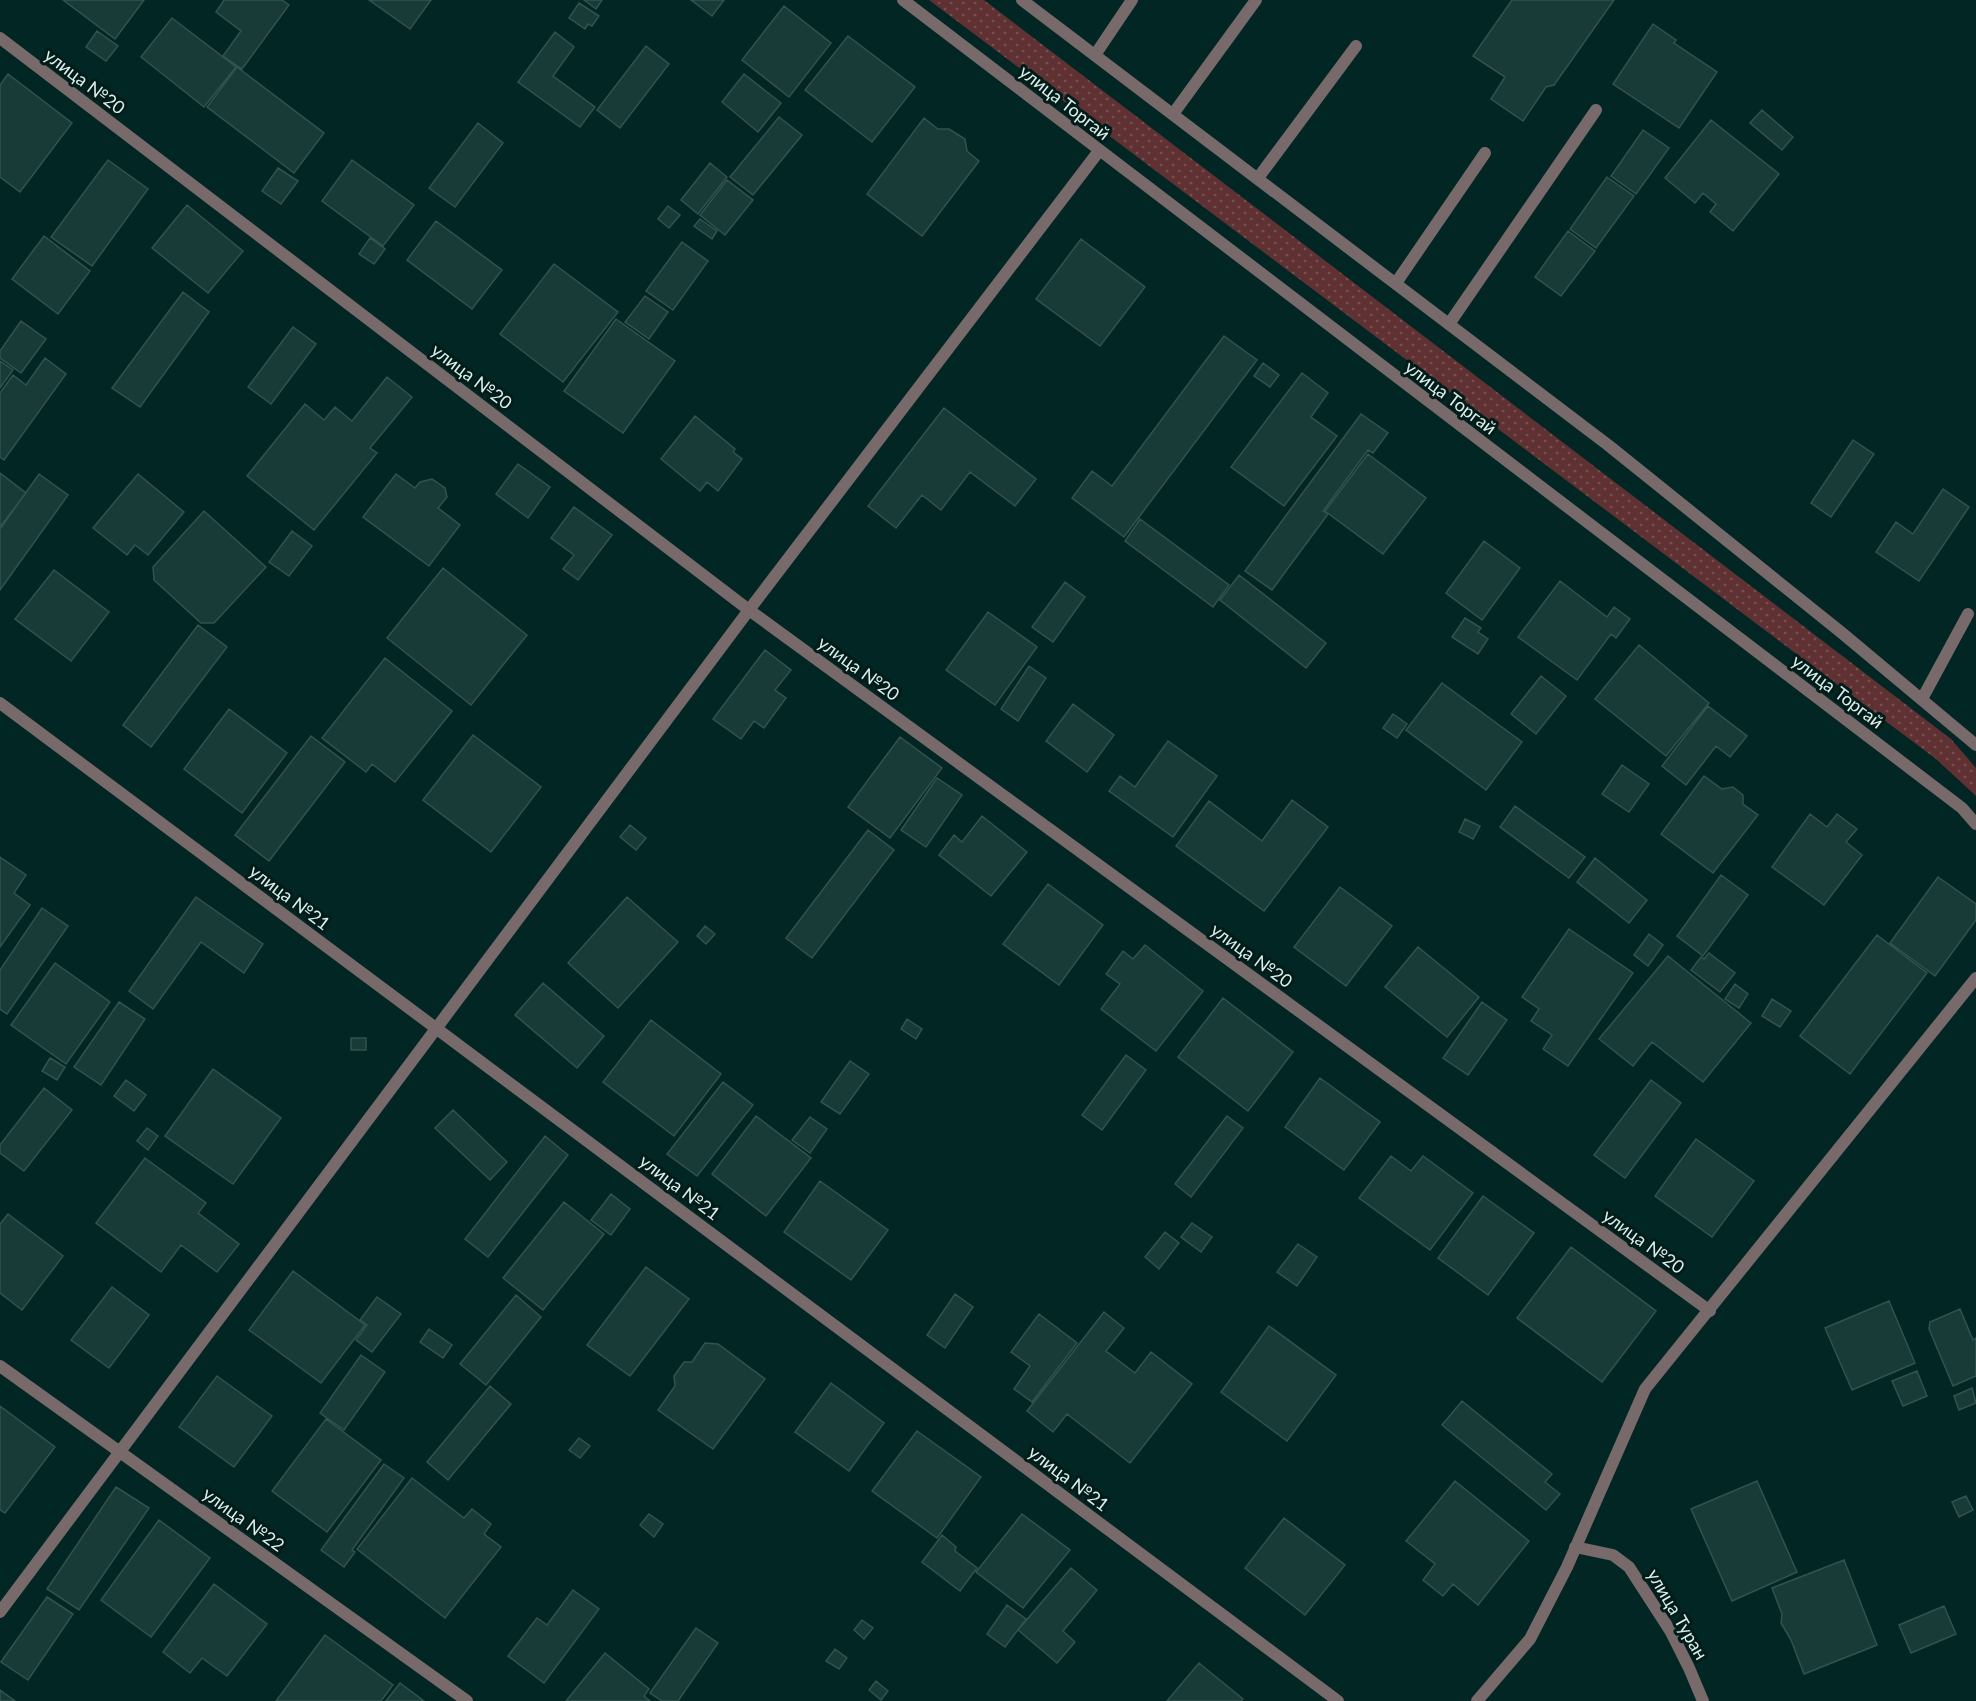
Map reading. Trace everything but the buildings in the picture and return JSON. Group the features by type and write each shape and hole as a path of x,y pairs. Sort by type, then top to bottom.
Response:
{"street":[{"name":"улица Торгай","path":"903,0 1962,808 1976,824"},
{"path":"1022,0 1608,444 1976,745"},
{"path":"1095,55 1132,0"},
{"path":"1173,114 1256,0"},
{"name":"улица №20","path":"0,38 749,610 1710,1311"},
{"path":"1258,178 1356,46"},
{"path":"1449,324 1596,110"},
{"path":"0,1612 749,610 1099,151"},
{"path":"1396,283 1485,153"},
{"path":"1922,699 1968,614"},
{"name":"улица №21","path":"0,703 1338,1701"},
{"path":"1477,1701 1530,1639 1575,1547 1645,1389 1976,978"},
{"name":"улица №22","path":"0,1366 467,1701"},
{"name":"улица Туран","path":"1575,1547 1613,1555 1629,1567 1671,1632 1703,1701"}],"shaded area":[{"path":"929,0 984,0 1951,739 1976,768 1976,796 1936,759"}]}
